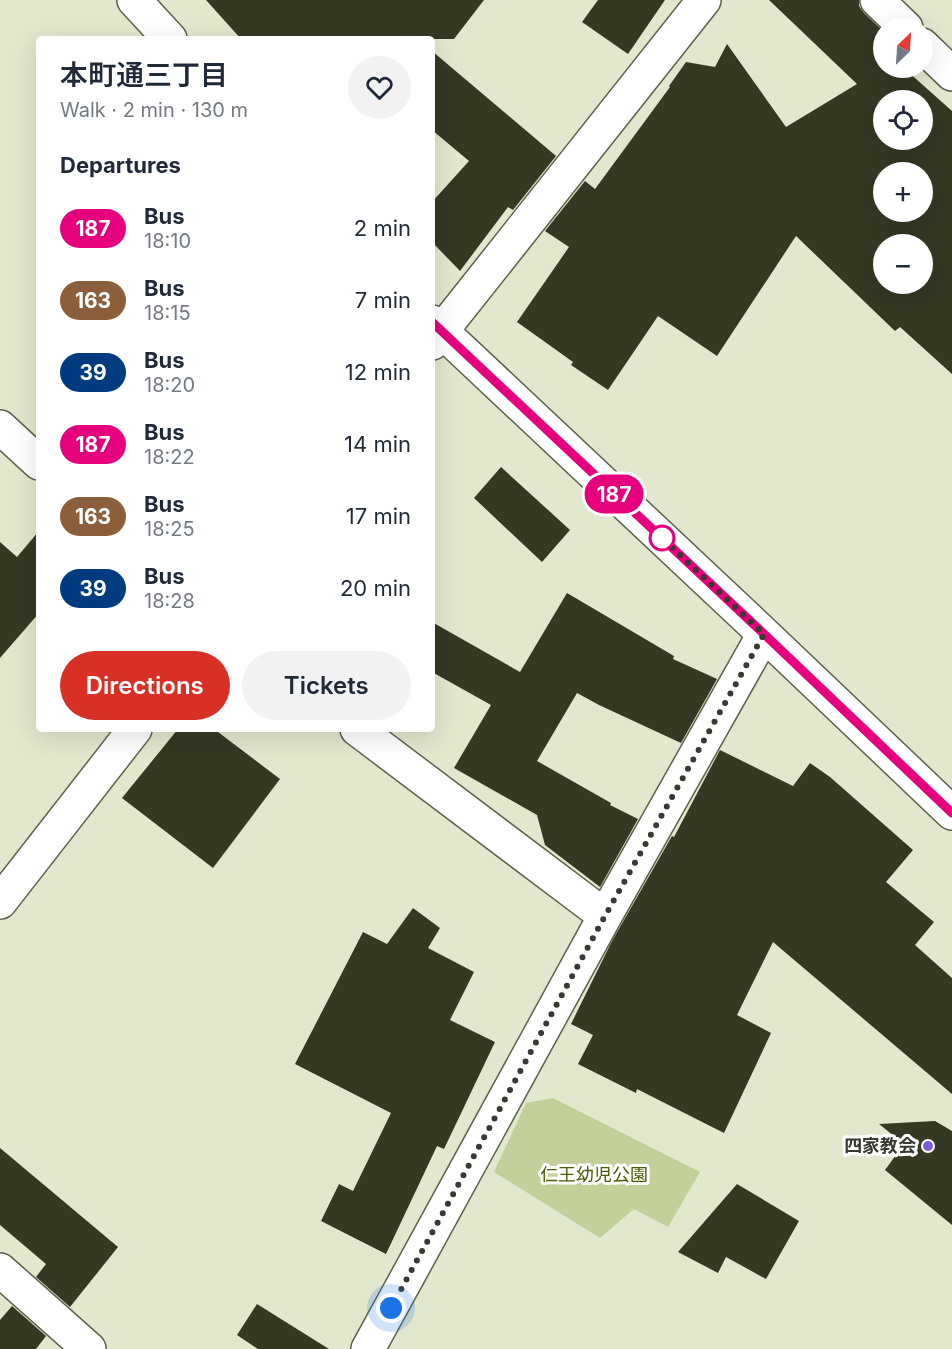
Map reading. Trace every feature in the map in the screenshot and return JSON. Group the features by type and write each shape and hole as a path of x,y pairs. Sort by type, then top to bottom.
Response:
{"street":[{"path":"134,0 167,36"},
{"path":"704,0 435,332 764,634 952,813"},
{"path":"933,56 952,74"},
{"path":"0,428 36,460"},
{"path":"368,1349 605,916 764,634"},
{"path":"0,902 133,732"},
{"path":"361,732 605,916"},
{"path":"0,1270 89,1349"}],"green space":[{"name":"仁王幼児公園","path":"553,1098 700,1172 668,1227 634,1209 600,1238 494,1172 526,1103"}],"building":[{"path":"206,0 484,0 454,39 435,39 435,36 238,36"},
{"path":"598,0 665,0 628,54 582,22"},
{"path":"769,0 859,0 859,6 873,22 873,78 915,78 928,90 873,90 873,150 933,150 933,94 952,111 952,374 900,327 895,331 796,236 717,356 658,316 608,390 571,365 573,362 517,322 569,247 545,231 585,181 595,189 686,62 715,67 727,44 786,127 857,84"},
{"path":"435,54 556,156 513,210 508,207 460,271 435,245 435,199 469,161 435,133"},
{"path":"501,467 570,530 542,562 474,498"},
{"path":"36,535 36,616 0,658 0,542 17,557"},
{"path":"567,593 674,656 673,659 717,679 681,743 577,693 537,761 611,803 610,805 638,819 600,887 545,845 537,815 454,768 491,705 435,674 435,624 520,672"},
{"path":"176,732 218,732 280,779 213,868 122,798"},
{"path":"720,750 793,786 810,763 830,777 913,850 886,882 934,922 915,945 952,978 952,1094 773,942 737,1015 771,1033 724,1133 637,1089 636,1093 578,1064 593,1035 571,1024 612,941 672,836 674,837"},
{"path":"413,908 440,928 428,948 474,972 450,1020 495,1042 444,1149 437,1146 386,1254 321,1221 339,1184 353,1191 391,1113 295,1064 363,932 387,944"},
{"name":"四家教会","path":"935,1121 952,1131 952,1225 885,1170 904,1144 879,1124"},
{"path":"0,1148 118,1247 70,1307 36,1277 46,1264 0,1225"},
{"path":"737,1184 799,1221 766,1279 726,1257 718,1273 678,1252"},
{"path":"257,1304 329,1349 258,1349 237,1335"},
{"path":"12,1306 46,1336 36,1349 0,1349 0,1320"}],"bus line":[{"name":"187","path":"435,325 952,813"}],"place":[{"name":"四家教会","path":"928,1146"}],"route":[{"path":"391,1308 605,916 764,634 662,538"}]}
